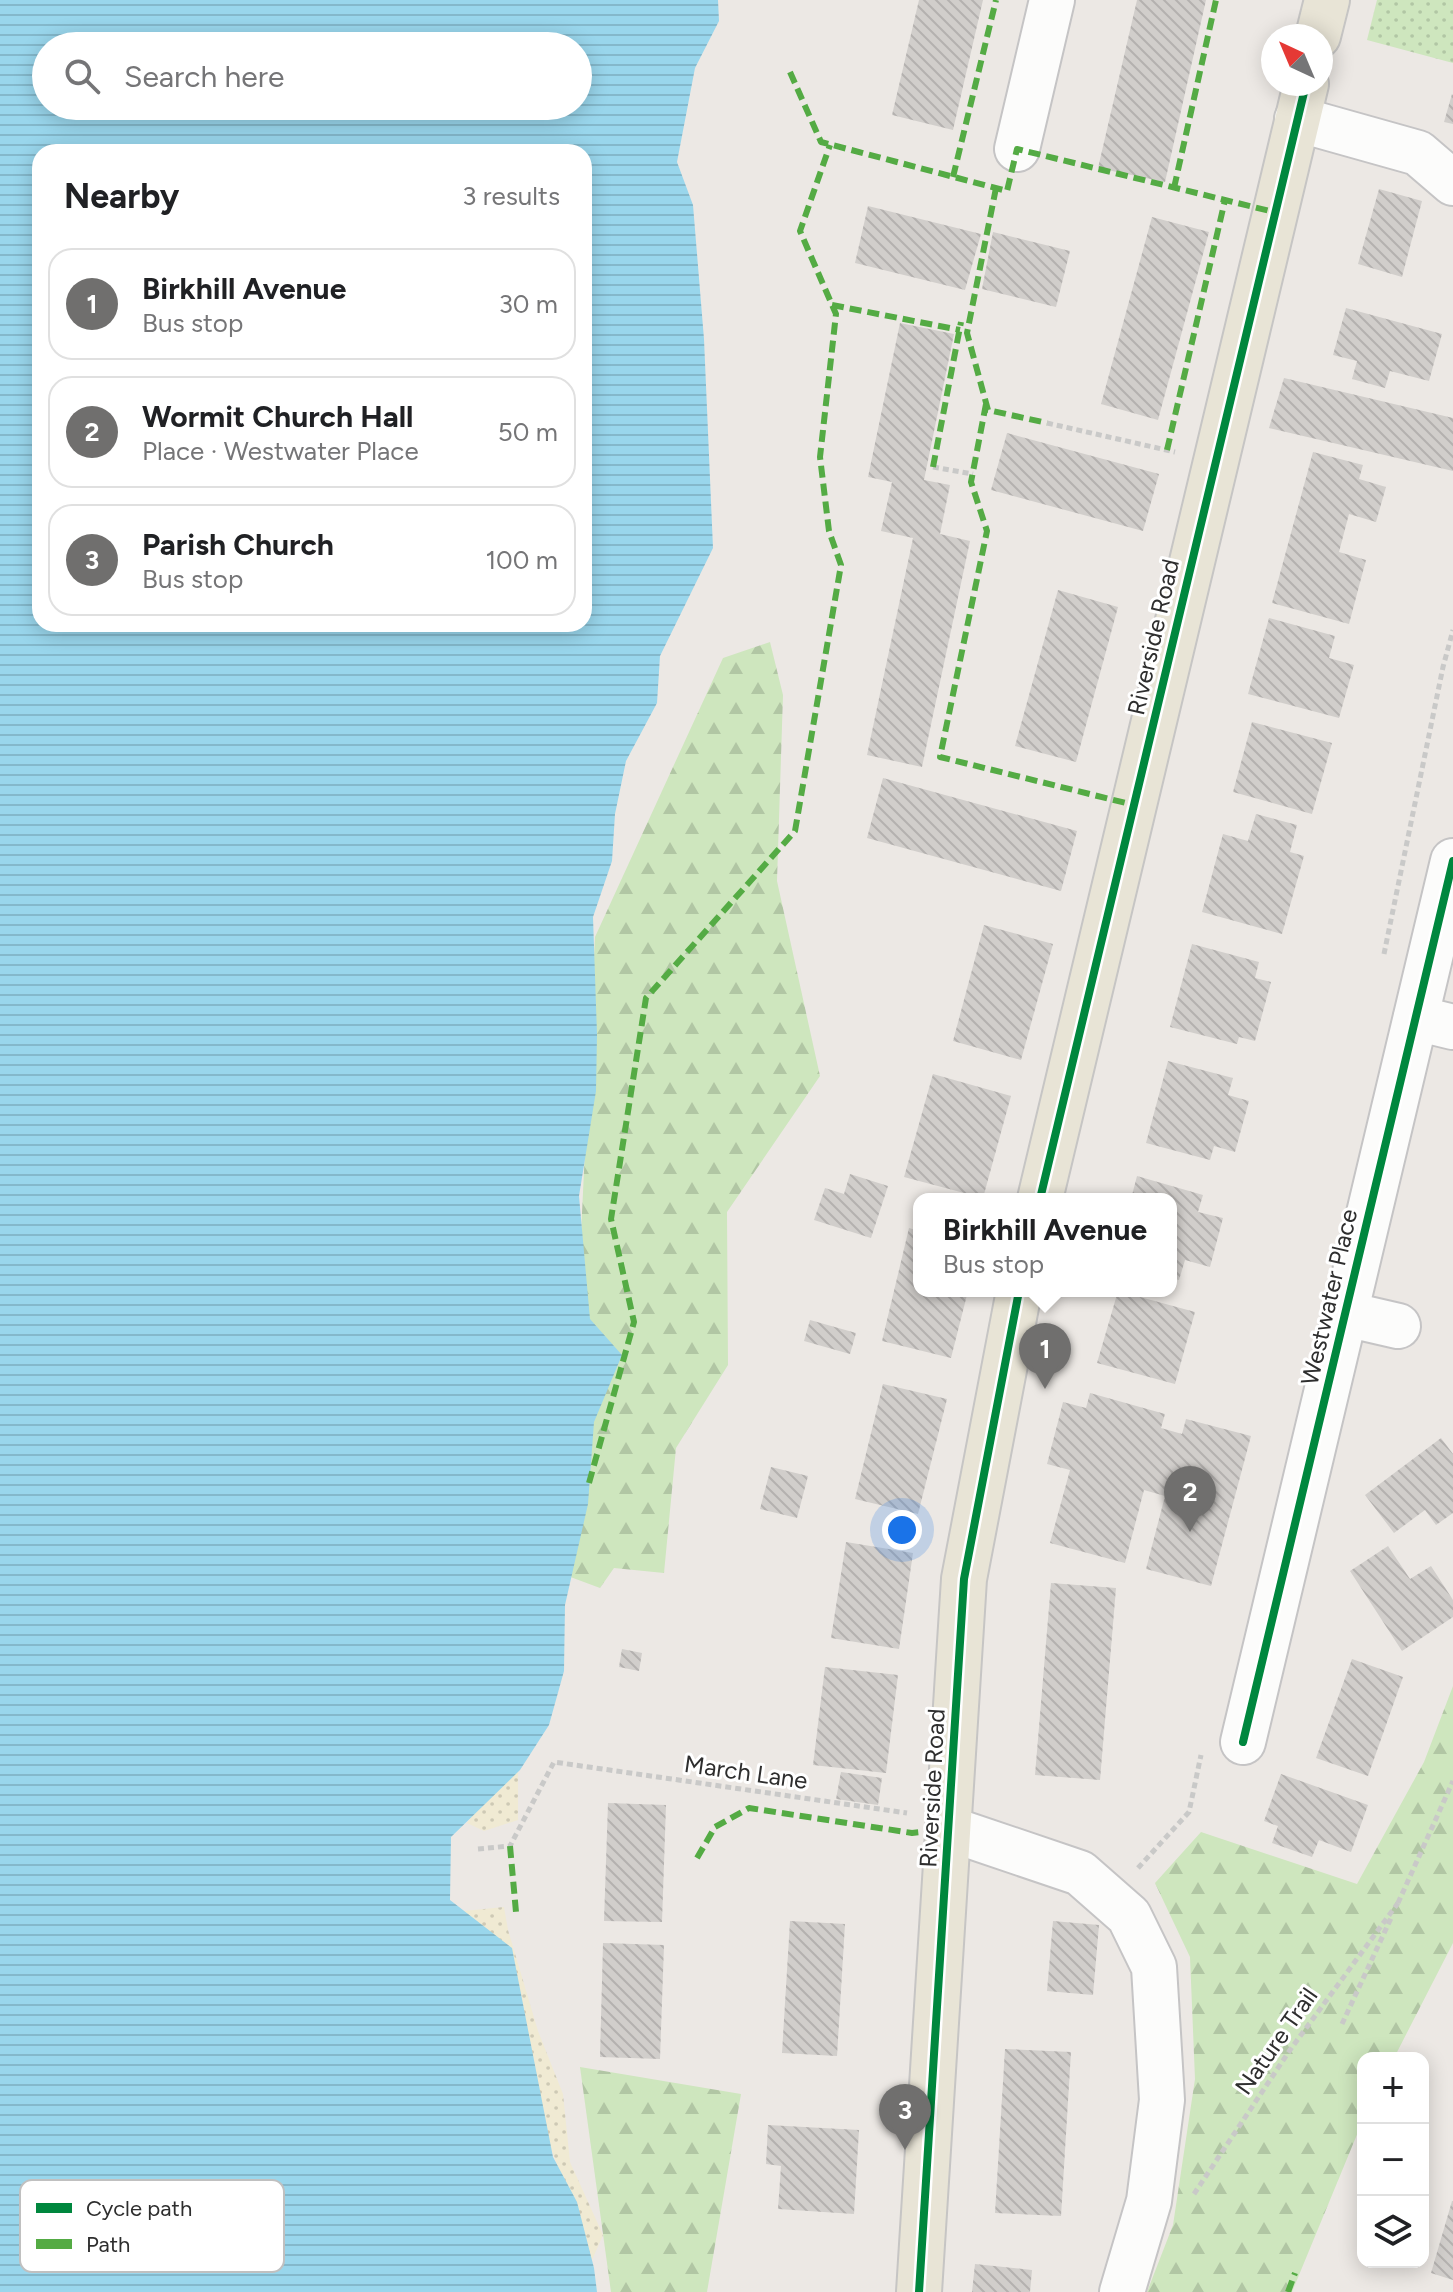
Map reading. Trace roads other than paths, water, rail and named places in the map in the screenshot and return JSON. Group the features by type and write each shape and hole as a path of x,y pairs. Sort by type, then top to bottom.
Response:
{"main road":[{"path":"1321,24 1327,0"},
{"name":"Riverside Road","path":"1041,1193 1302,102"},
{"name":"Riverside Road","path":"919,2292 964,1579 1018,1297"}],"street":[{"path":"1017,149 1052,0"},
{"path":"1302,102 1418,153 1453,183"},
{"name":"Westwater Place","path":"1243,1742 1346,1314 1434,1022 1453,861"},
{"name":"Westwater Place","path":"1346,1314 1398,1326"},
{"path":"950,1824 1080,1873 1129,1916 1154,1967 1162,2100 1149,2201 1122,2292"}],"water":[{"path":"0,0 718,0 719,21 695,68 677,162 693,205 704,339 713,548 660,656 657,703 626,761 615,814 612,861 593,917 596,1091 579,1196 590,1319 622,1355 594,1422 588,1504 565,1605 564,1671 549,1725 520,1770 451,1837 450,1900 512,1948 553,2157 577,2202 597,2292 0,2292"}],"place":[{"name":"Birkhill Avenue","path":"1045,1389"},
{"name":"Wormit Church Hall","path":"1190,1532"},
{"name":"Parish Church","path":"905,2150"}]}
